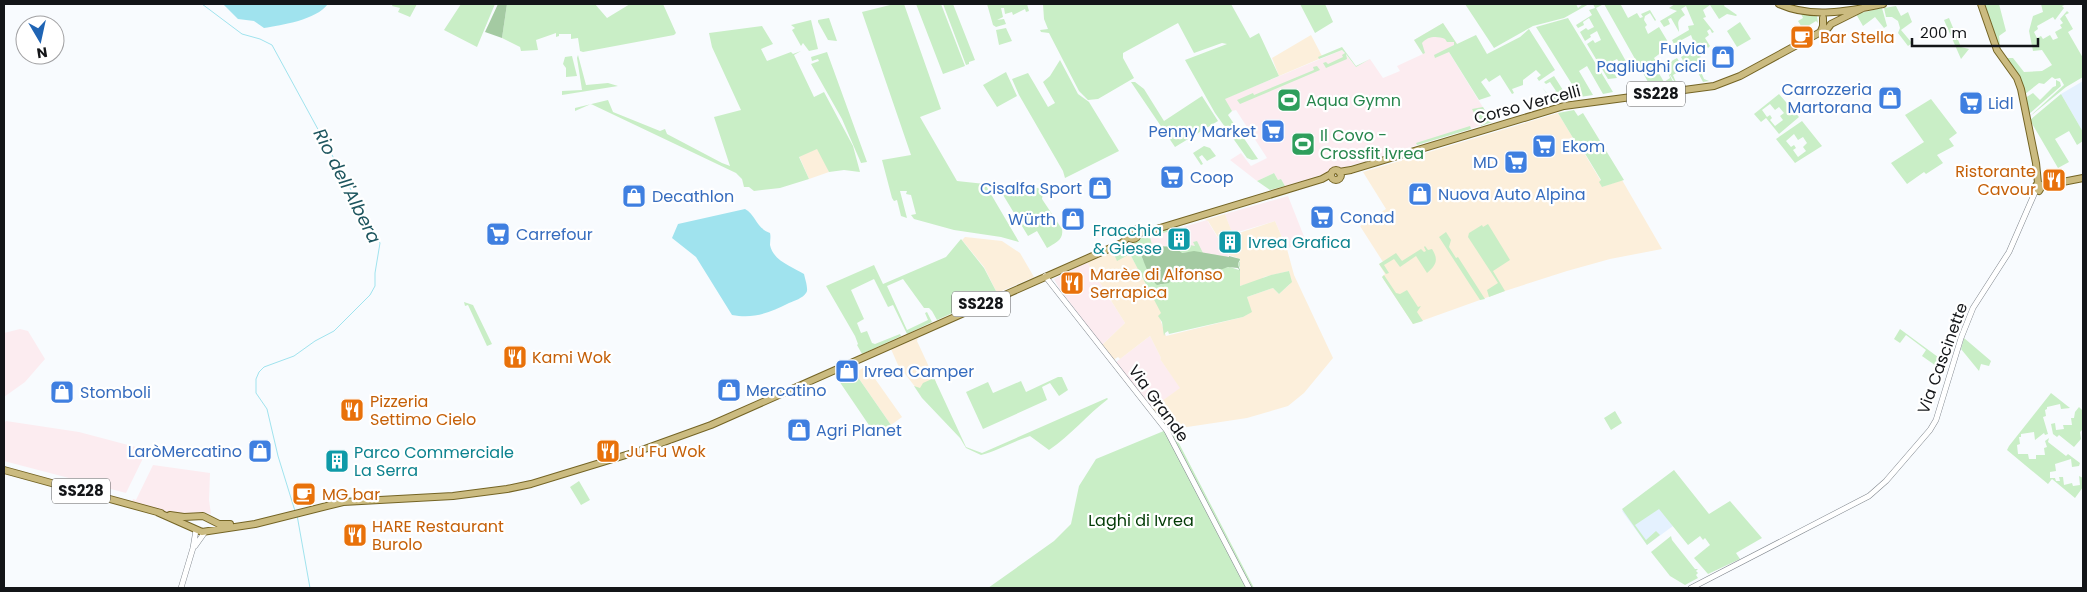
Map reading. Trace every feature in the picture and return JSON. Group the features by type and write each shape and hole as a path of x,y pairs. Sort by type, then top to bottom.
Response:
{"main road":[{"path":"1779,4 1798,11 1814,12 1835,17 1832,24 1826,16"},
{"name":"Corso Vercelli","path":"1826,16 1883,4"},
{"path":"1981,4 1999,54 2016,78 2021,89 2039,186 2083,178"},
{"name":"Corso Vercelli","path":"1045,276 1122,243 1128,237 1130,230 1134,229 1138,233 1150,232 1332,176 1334,170 1340,174 1555,108 1714,86 1740,76 1865,7"},
{"path":"1821,31 1826,16"},
{"name":"SS228","path":"206,531 292,515 342,502 475,494 531,484 689,434 1045,276"},
{"name":"SS228","path":"4,470 157,512 184,517 197,517"},
{"name":"SS228","path":"157,512 195,529"},
{"path":"203,516 208,520 210,526 206,531 200,532 195,529 194,522 197,517 203,516"},
{"name":"SS228","path":"208,520 219,524 244,525"}],"street":[{"name":"Via Cascinette","path":"1691,588 1869,496 1886,481 1930,430 1939,412 1972,308 2009,252 2039,186"},
{"name":"Via Grande","path":"1045,276 1167,431 1248,587"},
{"path":"181,588 193,548 195,529"},
{"path":"193,548 206,531"}],"shaded area":[{"path":"1443,23 1457,44 1447,49 1492,122 1285,186 1274,173 1257,181 1230,160 1241,153 1251,166 1267,158 1236,110 1232,111 1224,99 1342,50 1356,67 1370,59 1383,78 1400,71 1397,66 1423,54 1414,40"},
{"path":"1311,35 1322,56 1279,76 1272,58"},
{"path":"2083,81 2083,132 2061,94"},
{"path":"1558,113 1579,148 1582,146 1585,151 1584,153 1601,181 1602,187 1622,180 1662,249 1610,259 1567,271 1413,324 1382,277 1385,274 1379,264 1383,262 1360,226 1386,209 1363,172"},
{"path":"818,148 829,172 809,179 799,156"},
{"path":"1288,196 1305,239 1287,249 1275,221 1238,232 1233,236 1225,214"},
{"path":"1225,214 1233,235 1275,221 1287,249 1294,275 1333,358 1304,393 1288,406 1247,418 1174,429 1165,425 1151,409 1180,388 1160,359 1150,336 1120,359 1118,357 1115,359 1116,362 1102,345 1125,323 1087,262 1125,245 1158,305 1162,314 1159,316 1166,336 1243,317 1251,312 1247,297 1273,288 1279,294 1290,284 1290,276 1289,271 1264,277 1261,280 1240,286 1240,259 1229,255 1208,221 1205,220"},
{"path":"1207,220 1230,258 1135,241 1175,227 1183,227"},
{"path":"965,237 1002,241 1020,253 1034,277 997,293 984,267 962,240"},
{"path":"1087,262 1125,323 1102,345 1054,279"},
{"path":"20,329 28,331 45,359 25,382 4,397 4,333"},
{"path":"1150,336 1160,359 1181,388 1151,409 1116,362"},
{"path":"918,338 917,341 936,382 920,393 898,365 891,349"},
{"path":"866,366 902,417 891,425 855,373"},
{"path":"6,421 79,432 147,450 126,493 4,461 4,424"},
{"path":"153,465 210,473 209,500 211,514 202,512 194,515 170,513 132,502 133,499 136,500"},
{"path":"1646,491 1673,526 1647,545 1622,511"}],"green space":[{"path":"393,4 417,4 410,17 398,12 400,8 392,6"},
{"path":"461,4 495,4 477,47 444,30"},
{"path":"498,4 507,4 502,38 485,32"},
{"path":"507,4 595,4 607,18 630,4 663,4 676,33 674,35 583,52 580,51 578,38 571,39 571,34 559,34 556,37 556,33 536,40 538,50 521,51 520,47 502,38"},
{"path":"894,4 904,4 941,109 920,117 957,181 985,184 1019,242 1001,237 954,230 914,219 911,215 916,214 911,195 906,194 907,191 900,191 907,218 901,216 897,200 894,201 892,198 882,160 911,155 862,12"},
{"path":"916,4 941,4 965,66 943,74"},
{"path":"943,4 953,4 975,60 969,62 969,64 966,65"},
{"path":"987,4 1027,4 1029,11 1026,12 1025,9 1013,15 1012,12 1005,14 1004,8 1001,8 1003,17 997,20 1004,19 1006,24 996,27 993,25"},
{"path":"1043,4 1231,4 1250,38 1259,33 1279,76 1225,99 1232,111 1228,115 1258,159 1252,160 1247,158 1215,113 1185,60 1227,44 1222,43 1194,53 1178,23 1123,53 1123,58 1134,78 1098,99 1088,100 1079,91 1049,33 1041,32 1040,30 1048,29 1044,19"},
{"path":"1300,4 1325,4 1333,22 1315,33"},
{"path":"1465,4 1576,4 1578,8 1583,4 1589,4 1564,18 1533,26 1494,48"},
{"path":"1593,4 1604,4 1596,8 1632,72 1629,73 1626,68 1623,69 1617,59 1611,62 1611,68 1617,78 1608,79 1587,44 1593,40 1595,43 1601,40 1597,31 1585,41 1580,32 1586,28 1588,30 1594,27 1589,18 1583,22 1584,25 1578,28 1576,25 1592,15 1589,10 1595,8"},
{"path":"1604,4 1623,4 1621,5 1628,18 1637,13 1640,18 1643,17 1641,14 1650,10 1656,20 1650,13 1645,16 1644,20 1647,25 1645,27 1648,34 1659,27 1668,42 1664,43 1667,48 1654,58 1659,66 1668,60 1670,62 1677,58 1684,69 1673,75 1678,87 1665,67 1657,70 1664,82 1670,78 1668,72 1676,87 1652,89"},
{"path":"1675,4 1725,4 1724,6 1737,15 1727,14 1719,19 1710,5 1703,10 1706,17 1703,18 1714,32 1712,33 1710,29 1707,31 1709,35 1705,38 1710,46 1708,48 1706,45 1699,48 1698,52 1701,57 1698,59 1704,79 1709,81 1703,82 1694,65 1687,68 1681,57 1696,48 1691,35 1674,44 1672,40 1689,30 1688,26 1694,25 1686,6 1681,9 1685,15 1679,21 1679,32 1671,18 1668,19 1670,24 1664,27 1660,21 1677,11 1669,8"},
{"path":"1984,4 1999,4 2006,31 1999,36 2001,53"},
{"path":"2041,4 2067,4 2062,6 2064,8 2055,20 2053,17 2037,26 2038,29 2034,32 2037,38 2041,36 2043,39 2050,35 2053,40 2058,38 2055,32 2062,28 2060,25 2063,23 2060,19 2067,11 2069,13 2065,15 2073,29 2068,32 2083,58 2083,77 2066,87 2028,118 2064,85 2060,78 2055,79 2052,77 2044,84 2039,83 2024,95 2005,58 2013,58 2024,72 2042,71 2052,65 2042,50 2033,51 2029,31 2033,16 2043,12"},
{"path":"1896,6 1901,16 1908,12 1912,22 1901,30 1912,43 1908,46 1898,33 1900,28 1898,21 1892,17 1886,17 1884,8"},
{"path":"1882,8 1887,26 1884,28 1875,17 1863,26 1856,14"},
{"path":"1801,14 1817,16 1818,23 1816,21 1803,29 1798,21 1803,18"},
{"path":"829,18 837,41 828,40 818,22 818,20"},
{"path":"1568,18 1613,92 1603,94 1587,66 1579,71 1593,95 1580,97 1536,27"},
{"path":"1949,18 1961,47 1969,49 1961,59 1944,20"},
{"path":"811,20 818,49 809,51 803,43 801,46 792,30 795,28 791,25"},
{"path":"1740,22 1751,39 1737,47 1727,31"},
{"path":"1443,23 1457,44 1476,35 1487,54 1520,37 1529,29 1555,70 1539,81 1537,78 1541,75 1536,70 1523,80 1523,85 1512,89 1514,93 1512,94 1500,75 1489,82 1486,78 1481,82 1491,96 1479,100 1449,52 1435,58 1434,55 1454,45 1454,42 1447,42 1439,37 1430,38 1422,43 1425,53 1423,54 1414,40"},
{"path":"762,26 773,44 761,49 767,61 791,52 793,54 801,51 794,55 814,97 824,92 853,146 860,172 844,170 829,172 817,149 799,157 809,179 780,188 754,191 749,187 744,187 742,179 736,173 591,104 608,100 613,112 660,131 665,129 667,134 730,166 714,117 741,110 712,47 709,33"},
{"path":"1006,28 1012,41 999,45 996,30"},
{"path":"1342,47 1356,66 1370,59 1356,67 1346,54 1347,59 1326,68 1323,63 1326,62 1328,64 1343,57 1342,55 1345,53 1342,50 1319,59 1318,57"},
{"path":"827,52 867,162 861,163 842,119 811,64 819,61 818,59 812,61 811,57"},
{"path":"578,55 586,85 608,83 618,86 562,95 562,91 582,90"},
{"path":"572,56 577,76 566,77 566,68 563,64 565,57"},
{"path":"1060,60 1078,94 1089,102 1119,151 1065,178 1063,171 1019,95 1012,79 1028,73 1048,107 1055,103 1043,82 1050,76"},
{"path":"1317,66 1320,70 1240,104 1237,100 1253,93 1254,95 1314,70 1313,67"},
{"path":"1006,72 1017,96 997,107 983,85"},
{"path":"1554,76 1568,98 1552,101 1542,87 1549,96 1556,91 1550,82 1546,84 1544,82"},
{"path":"2056,80 2060,82 2061,86 2028,115 2025,98 2033,93 2040,100 2056,86"},
{"path":"1131,82 1135,82 1144,89 1164,121 1202,96 1218,121 1175,147"},
{"path":"1779,94 1799,117 1779,134 1766,118 1761,122 1754,114","holes":["1770,104 1775,110 1779,107 1784,113 1780,116 1783,120 1775,126 1770,120 1772,118 1770,115 1767,117 1762,110"]},
{"path":"2061,94 2083,132 2083,141 2077,145 2069,131 2055,139 2069,162 2058,168 2030,120"},
{"path":"1931,99 1957,133 1949,139 1954,146 1937,155 1943,163 1926,174 1924,172 1907,184 1891,163 1924,142 1905,115"},
{"path":"590,104 575,111 575,108"},
{"path":"1483,107 1492,122 1481,126 1478,112 1474,113 1472,109"},
{"path":"1574,110 1578,116 1583,113 1624,180 1602,187 1599,182 1601,180 1584,152 1583,146 1579,148 1558,113"},
{"path":"1802,121 1822,146 1795,163 1776,139","holes":["1794,134 1798,140 1803,137 1807,143 1803,147 1806,151 1798,157 1793,150 1796,148 1794,145 1791,147 1786,141"]},
{"path":"1470,126 1471,129 1417,145 1416,143"},
{"path":"1204,146 1210,148 1216,156 1207,161 1202,155 1199,157 1203,164 1201,165 1193,153"},
{"path":"1274,173 1285,186 1270,190 1257,181"},
{"path":"997,185 1038,188 1043,193 1042,199 1062,229 1060,239 1047,248 1037,231 1028,236"},
{"path":"1488,224 1510,260 1493,271 1505,291 1489,297 1487,290 1498,283 1468,237 1469,233 1482,225 1483,227"},
{"path":"1175,227 1183,227 1150,237 1152,245 1177,248 1177,246 1184,244 1195,246 1193,242 1197,241 1203,253 1181,253 1180,251 1159,246 1155,248 1150,245 1149,251 1136,245 1143,260 1160,285 1171,281 1174,276 1183,271 1230,267 1239,270 1240,268 1240,286 1289,271 1292,282 1279,294 1273,288 1247,297 1252,312 1243,317 1169,334 1168,331 1164,336 1162,322 1158,316 1161,313 1130,254 1117,261 1113,252 1136,240"},
{"path":"1446,232 1451,240 1449,247 1456,258 1458,257 1485,299 1480,300 1439,237"},
{"path":"961,239 984,268 997,293 937,320 929,308 924,308 903,279 887,286 907,330 928,320 925,313 927,312 932,322 907,334 893,305 888,307 874,279 851,290 864,319 857,323 861,333 867,331 872,343 875,344 900,334 901,336 862,354 855,336 826,286 874,265 883,284 946,257"},
{"path":"1136,243 1149,250 1150,245 1152,245 1155,248 1165,246 1173,248 1182,253 1194,251 1229,256 1240,259 1238,264 1240,271 1238,268 1228,267 1217,271 1210,268 1192,273 1183,272 1182,275 1174,276 1169,283 1157,285 1152,280 1153,275 1148,272"},
{"path":"1425,246 1428,250 1432,249 1436,259 1433,267 1427,273 1416,256 1400,267 1394,259 1384,265 1389,273 1386,274 1379,264 1396,253 1402,261 1421,249 1424,252 1426,251"},
{"path":"1220,256 1240,259 1240,261"},
{"path":"1384,275 1396,293 1400,294 1407,290 1418,307 1421,306 1417,312 1423,321 1413,324 1382,277"},
{"path":"464,302 473,305 492,344 487,346 468,305 465,306"},
{"path":"1900,329 1942,360 1939,368 1922,356 1926,350 1906,335 1900,343 1894,339"},
{"path":"1964,338 1991,361 1989,366 1981,364 1979,371 1961,349"},
{"path":"855,366 859,370 855,373 891,425 875,434 835,375"},
{"path":"1058,377 1062,377 1068,390 1059,396 1050,383 1042,387 1047,400 983,429 966,392 988,382 993,393 1021,381 1026,392"},
{"path":"934,378 966,447 982,453 1108,399 1049,450 1030,436 981,455 966,448 960,438 922,398 914,386 920,388 923,383"},
{"path":"2051,393 2070,408 2061,409 2060,404 2047,407 2045,410 2046,416 2043,417 2048,434 2045,435 2044,433 2035,440 2034,432 2021,434 2021,437 2019,437 2020,444 2017,445 2018,454 2028,454 2029,459 2036,459 2036,455 2045,455 2044,448 2047,447 2045,441 2049,438 2048,442 2066,456 2068,454 2080,463 2079,466 2072,467 2071,459 2055,464 2056,471 2050,472 2050,478 2055,478 2056,481 2060,481 2059,477 2063,477 2064,485 2072,483 2073,486 2080,485 2079,476 2083,478 2083,487 2075,498 2052,479 2048,484 2007,450"},
{"path":"2079,407 2083,411 2083,429 2080,432 2081,439 2074,447 2059,435 2057,437 2053,434 2051,424 2055,423 2056,430 2064,429 2063,425 2072,425 2071,418 2074,418 2075,412"},
{"path":"1615,411 1622,423 1611,430 1604,418"},
{"name":"Laghi di Ivrea","path":"1171,428 1254,588 988,588 1054,541 1071,524 1079,486 1096,459"},
{"path":"1674,470 1709,514 1730,501 1762,538 1736,553 1740,559 1708,574 1694,558 1710,545 1705,538 1703,540 1700,536 1688,545 1659,509 1635,525 1646,540 1656,531 1660,535 1647,545 1622,509"},
{"path":"579,481 590,500 581,505 570,487"},
{"path":"1671,536 1672,540 1695,569 1698,569 1696,575 1698,578 1685,585 1670,576 1651,552"}],"water":[{"path":"223,4 328,4 323,10 307,18 264,28 254,21 238,19"},
{"path":"745,209 765,231 770,233 770,245 775,255 784,263 804,274 807,289 805,295 801,298 754,316 732,315 696,257 672,238 678,224"}],"waterway":[{"name":"Rio dell'Albera","path":"202,4 242,34 260,39 272,45 380,243 375,273 375,286 370,295 334,331 315,341 294,356 264,367 256,379 256,393 267,409 278,456 295,511"},
{"name":"Rio dell'Albera","path":"297,515 310,588"}],"place":[{"name":"Bar Stella","path":"1802,37"},
{"name":"Fulvia Pagliughi cicli","path":"1723,57"},
{"name":"Carrozzeria Martorana","path":"1890,98"},
{"name":"Aqua Gymn","path":"1289,100"},
{"name":"Lidl","path":"1971,103"},
{"name":"Penny Market","path":"1273,131"},
{"name":"Il Covo - Crossfit Ivrea","path":"1303,144"},
{"name":"Ekom","path":"1544,146"},
{"name":"MD","path":"1516,162"},
{"name":"Coop","path":"1172,177"},
{"name":"Ristorante Cavour","path":"2054,180"},
{"name":"Cisalfa Sport","path":"1100,188"},
{"name":"Nuova Auto Alpina","path":"1420,194"},
{"name":"Decathlon","path":"634,196"},
{"name":"Conad","path":"1322,217"},
{"name":"Würth","path":"1073,219"},
{"name":"Carrefour","path":"498,234"},
{"name":"Fracchia & Giesse","path":"1179,239"},
{"name":"Ivrea Grafica","path":"1230,242"},
{"name":"Marèe di Alfonso Serrapica","path":"1072,283"},
{"name":"Kami Wok","path":"515,357"},
{"name":"Ivrea Camper","path":"847,371"},
{"name":"Mercatino","path":"729,390"},
{"name":"Stomboli","path":"62,392"},
{"name":"Pizzeria Settimo Cielo","path":"352,410"},
{"name":"Agri Planet","path":"799,430"},
{"name":"LaròMercatino","path":"260,451"},
{"name":"Ju Fu Wok","path":"608,451"},
{"name":"Parco Commerciale La Serra","path":"337,461"},
{"name":"MG bar","path":"304,494"},
{"name":"HARE Restaurant Burolo","path":"355,535"}]}
